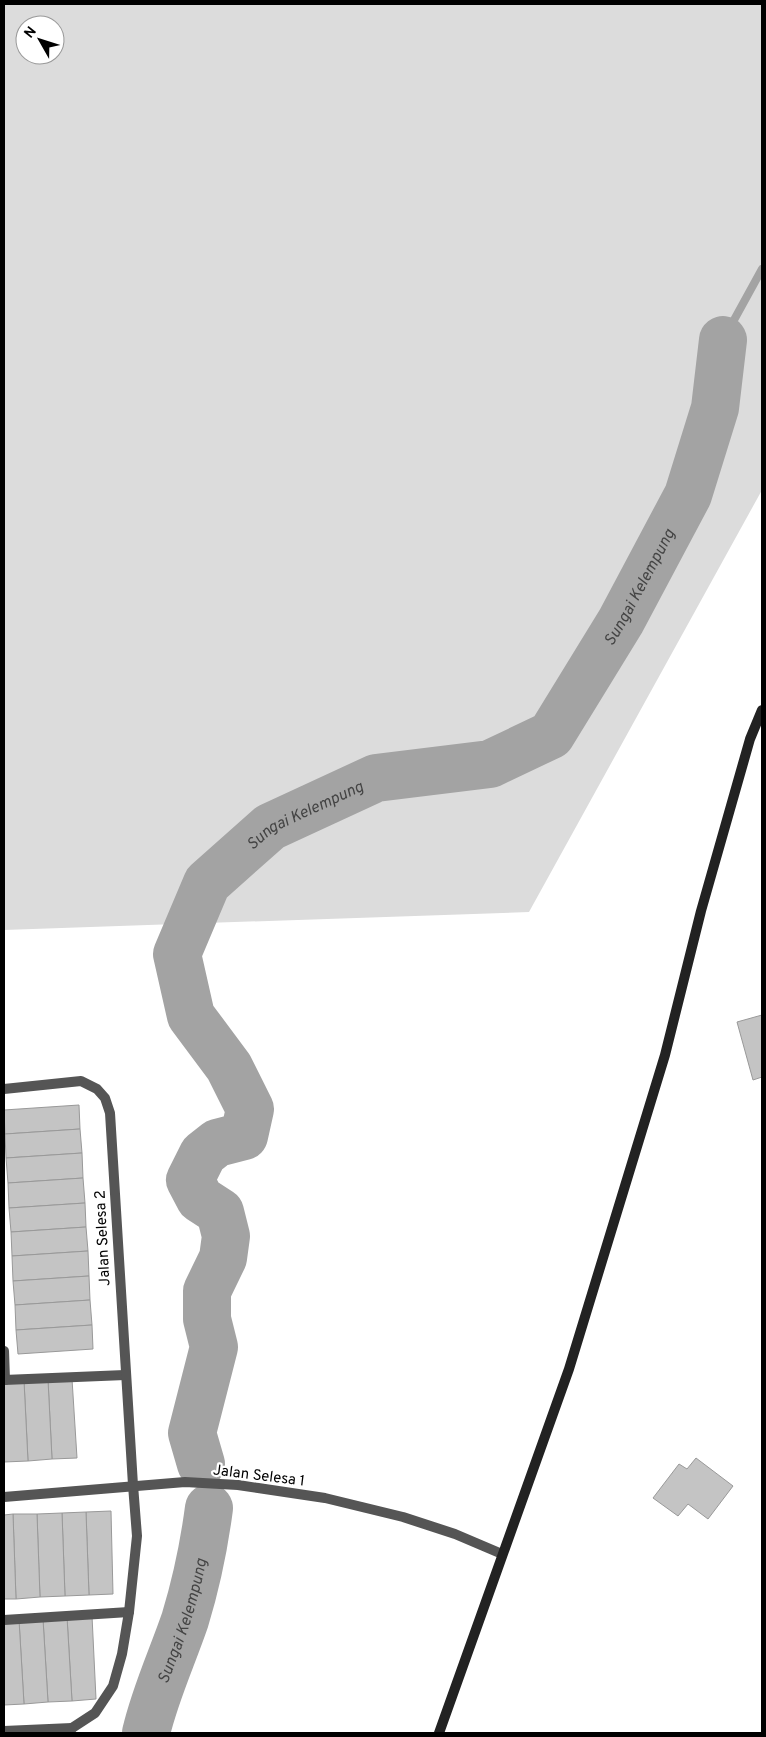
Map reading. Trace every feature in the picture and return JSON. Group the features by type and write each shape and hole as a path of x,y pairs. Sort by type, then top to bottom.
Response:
{"main road":[{"path":"439,1733 568,1369 617,1214 665,1055 701,911 750,739 762,710"}],"street":[{"name":"Jalan Selesa 2","path":"4,1089 81,1081 97,1089 105,1098 110,1114 125,1375 137,1536 129,1612 122,1654 113,1686 95,1713 72,1728 4,1731"},
{"path":"4,1351 5,1380 125,1375"},
{"name":"Jalan Selesa 1","path":"4,1496 185,1482 238,1485 325,1498 403,1517 455,1534 502,1554"},
{"path":"4,1620 129,1612"}],"shaded area":[{"path":"4,4 762,4 762,490 529,912 4,930"}],"building":[{"path":"762,1015 762,1077 753,1080 737,1022"},
{"path":"79,1105 80,1129 5,1134 4,1110"},
{"path":"80,1129 82,1153 6,1158 5,1134"},
{"path":"82,1153 83,1178 8,1183 6,1158"},
{"path":"83,1178 85,1203 9,1208 8,1183"},
{"path":"85,1203 86,1227 11,1232 9,1208"},
{"path":"86,1227 88,1251 12,1256 11,1232"},
{"path":"88,1251 89,1276 13,1281 12,1256"},
{"path":"89,1276 90,1300 15,1305 13,1281"},
{"path":"90,1300 92,1325 16,1330 15,1305"},
{"path":"92,1325 93,1349 18,1354 16,1330"},
{"path":"72,1379 77,1458 52,1459 48,1380"},
{"path":"48,1380 52,1459 28,1461 24,1381"},
{"path":"24,1381 28,1461 4,1462 4,1383"},
{"path":"696,1458 733,1486 708,1519 688,1504 678,1516 653,1498 679,1464 687,1469"},
{"path":"111,1511 113,1594 89,1595 86,1512"},
{"path":"86,1512 89,1595 65,1596 62,1513"},
{"path":"62,1513 65,1596 40,1597 37,1514"},
{"path":"13,1514 37,1514 40,1597 16,1599"},
{"path":"13,1514 16,1599 4,1599 4,1515"},
{"path":"92,1616 96,1699 72,1701 67,1617"},
{"path":"67,1617 72,1701 48,1702 43,1619"},
{"path":"43,1619 48,1702 24,1704 19,1620"},
{"path":"19,1620 24,1704 4,1705 4,1621"}],"waterway":[{"name":"Sungai Kelempung","path":"723,340 762,269"},
{"name":"Sungai Kelempung","path":"201,1464 192,1433 214,1347 207,1319 207,1291 223,1258 226,1236 220,1212 200,1199 190,1180 203,1154 217,1143 244,1136 250,1109 229,1067 191,1016 177,954 207,883 270,827 376,778 490,764 551,735 621,621 688,495 715,408 723,340"},
{"name":"Sungai Kelempung","path":"146,1733 154,1704 189,1606 205,1536 209,1508"}]}
